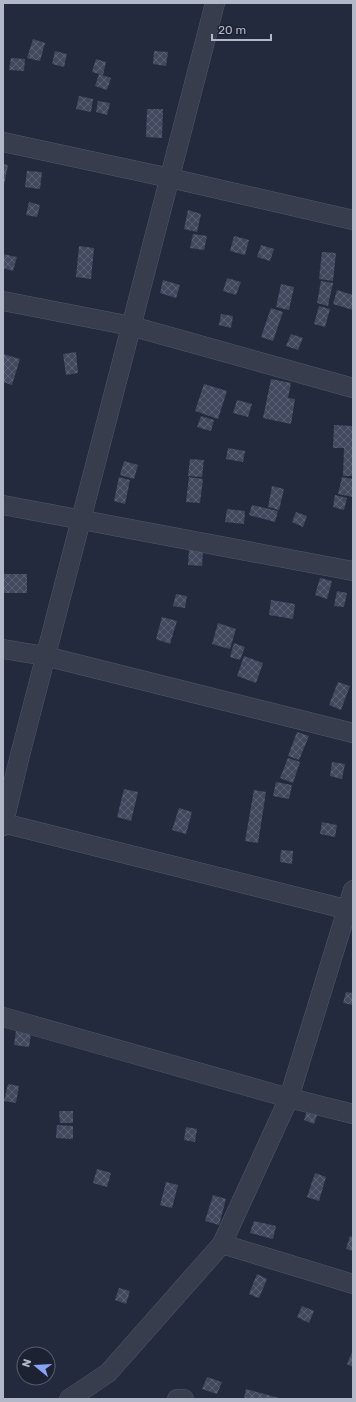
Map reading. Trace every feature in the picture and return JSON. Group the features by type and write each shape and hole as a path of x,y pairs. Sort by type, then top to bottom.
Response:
{"street":[{"path":"215,3 45,656 3,824 350,910"},
{"path":"3,142 353,220"},
{"path":"3,301 131,326 353,388"},
{"path":"3,505 81,521 353,571"},
{"path":"3,650 45,656 353,733"},
{"path":"69,1399 108,1373 222,1244 289,1098 350,910 353,890"},
{"path":"3,1017 289,1098 353,1114"},
{"path":"222,1244 353,1284"},
{"path":"177,1399 184,1399"}],"building":[{"path":"33,39 45,43 40,61 27,58"},
{"path":"55,51 67,54 64,67 52,64"},
{"path":"154,51 168,52 166,66 153,64"},
{"path":"11,58 25,59 24,71 9,70"},
{"path":"96,59 106,62 103,75 92,72"},
{"path":"99,74 111,78 107,90 95,86"},
{"path":"79,96 93,99 91,112 76,109"},
{"path":"98,101 110,103 107,115 96,112"},
{"path":"147,109 163,109 162,138 146,137"},
{"path":"3,164 8,165 4,185 3,185"},
{"path":"27,171 42,172 40,189 25,187"},
{"path":"29,202 40,205 37,217 26,215"},
{"path":"188,210 201,214 197,232 184,229"},
{"path":"193,234 207,236 204,250 190,248"},
{"path":"234,236 249,240 245,255 230,251"},
{"path":"261,245 274,249 270,261 257,257"},
{"path":"79,246 94,248 91,279 76,277"},
{"path":"322,252 336,253 333,281 319,279"},
{"path":"3,254 17,257 13,271 3,268"},
{"path":"227,278 241,282 236,295 223,291"},
{"path":"163,280 180,285 176,298 160,293"},
{"path":"321,281 333,283 328,306 317,303"},
{"path":"281,284 294,287 289,310 276,307"},
{"path":"337,290 353,295 353,310 333,304"},
{"path":"319,306 330,309 325,327 314,324"},
{"path":"271,308 283,312 273,341 261,337"},
{"path":"221,314 233,316 231,328 219,325"},
{"path":"291,334 303,338 298,350 286,346"},
{"path":"76,352 78,373 66,375 63,354"},
{"path":"3,354 20,359 12,385 3,382"},
{"path":"271,379 291,383 288,398 295,399 291,424 263,418"},
{"path":"204,384 227,391 218,419 195,411"},
{"path":"237,400 252,404 248,417 233,413"},
{"path":"201,416 214,420 211,431 197,427"},
{"path":"334,425 353,426 353,476 343,476 344,448 333,448"},
{"path":"228,448 245,451 243,462 226,459"},
{"path":"190,459 204,460 202,477 188,476"},
{"path":"124,461 138,465 134,479 120,475"},
{"path":"119,477 130,480 125,504 114,501"},
{"path":"189,477 203,479 200,503 186,502"},
{"path":"342,477 353,479 353,497 338,494"},
{"path":"272,486 284,489 279,510 268,507"},
{"path":"335,495 347,498 344,510 333,507"},
{"path":"252,505 278,511 275,522 249,515"},
{"path":"227,509 245,511 244,524 225,522"},
{"path":"296,512 307,516 303,527 292,522"},
{"path":"189,549 203,550 202,566 188,565"},
{"path":"3,574 27,574 27,593 3,593"},
{"path":"320,578 332,581 327,599 315,595"},
{"path":"337,591 347,593 344,607 334,606"},
{"path":"176,594 187,596 185,608 173,606"},
{"path":"271,600 295,604 293,619 269,615"},
{"path":"162,617 177,621 170,644 156,639"},
{"path":"218,623 236,629 230,649 212,644"},
{"path":"234,643 245,647 240,660 230,657"},
{"path":"244,656 263,663 256,683 237,676"},
{"path":"338,682 350,686 341,710 329,705"},
{"path":"297,732 309,736 299,760 288,756"},
{"path":"288,758 300,762 293,783 280,778"},
{"path":"332,762 345,764 342,779 330,776"},
{"path":"276,782 292,785 289,799 273,796"},
{"path":"124,789 138,792 131,821 117,817"},
{"path":"254,790 266,792 258,843 245,841"},
{"path":"179,808 192,812 186,834 172,830"},
{"path":"322,822 337,825 335,837 320,834"},
{"path":"281,850 293,851 292,864 280,862"},
{"path":"346,992 353,993 353,1005 343,1003"},
{"path":"16,1031 31,1033 29,1047 14,1045"},
{"path":"8,1084 19,1086 16,1103 4,1101"},
{"path":"309,1105 319,1109 314,1124 304,1120"},
{"path":"59,1111 73,1111 73,1123 60,1123"},
{"path":"57,1125 73,1126 73,1139 56,1138"},
{"path":"186,1127 197,1129 195,1142 184,1140"},
{"path":"97,1169 111,1173 107,1187 93,1183"},
{"path":"315,1173 326,1177 319,1201 307,1197"},
{"path":"166,1182 178,1185 172,1208 160,1205"},
{"path":"213,1195 226,1199 219,1225 205,1221"},
{"path":"254,1221 276,1226 273,1239 250,1233"},
{"path":"350,1236 353,1237 353,1251 346,1249"},
{"path":"257,1274 267,1279 259,1298 249,1294"},
{"path":"119,1288 130,1291 126,1304 115,1300"},
{"path":"302,1306 314,1311 309,1323 297,1317"},
{"path":"353,1350 353,1367 347,1364"},
{"path":"207,1377 222,1382 217,1394 202,1389"},
{"path":"246,1389 279,1398 244,1399"}]}
